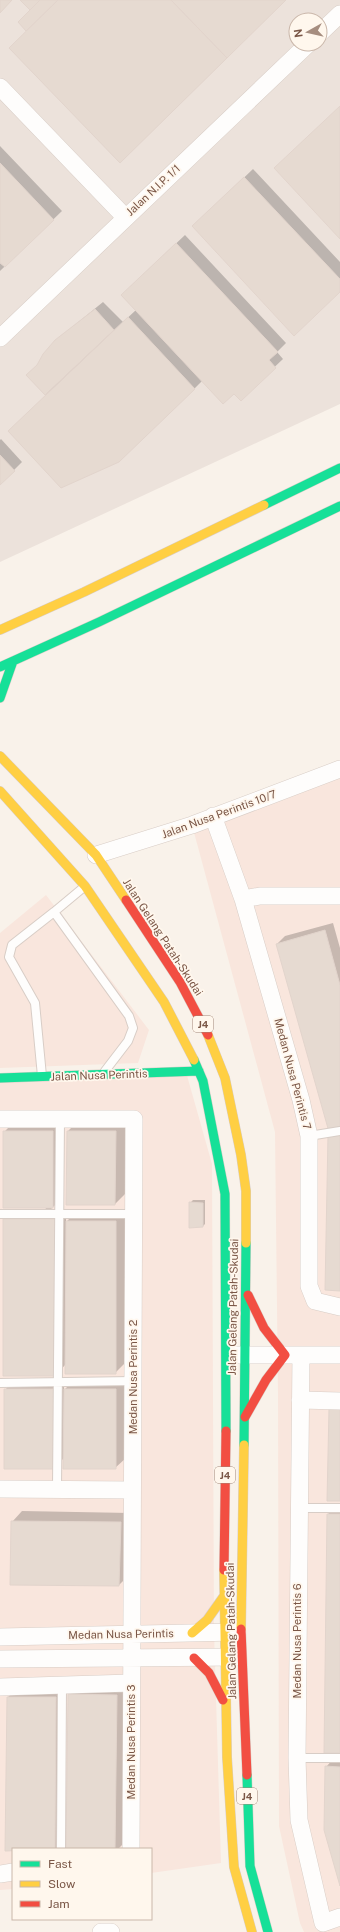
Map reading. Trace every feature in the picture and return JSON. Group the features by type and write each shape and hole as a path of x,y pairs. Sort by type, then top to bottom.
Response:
{"main road":[{"path":"0,630 84,592 340,468"},
{"path":"0,667 99,622 340,506"},
{"path":"0,698 13,661"},
{"name":"Jalan Gelang Patah-Skudai","path":"0,754 96,855 180,982 206,1030 225,1078 241,1155 246,1192 241,1632 250,1866 268,1932"},
{"name":"Jalan Gelang Patah-Skudai","path":"0,791 85,886 164,1002 186,1042 203,1081 225,1194 227,1355 224,1632 226,1707 234,1867 252,1932"},
{"name":"Jalan Nusa Perintis","path":"0,1078 199,1071"},
{"path":"244,1419 266,1380 293,1355 264,1328 246,1292"},
{"path":"192,1633 207,1620 224,1596"},
{"path":"194,1658 209,1673 226,1707"}],"street":[{"path":"328,25 340,14"},
{"name":"Jalan N.I.P. 1/1","path":"0,338 300,52"},
{"path":"0,87 125,217"},
{"name":"Jalan Nusa Perintis 10/7","path":"96,855 192,825 340,769"},
{"path":"213,816 243,899 260,896 340,896"},
{"name":"Medan Nusa Perintis 7","path":"243,899 301,1100 309,1136 309,1286 315,1301 340,1307"},
{"path":"0,1119 60,1119"},
{"name":"Medan Nusa Perintis 2","path":"60,1119 134,1119 131,1634"},
{"path":"227,1355 340,1355"},
{"name":"Medan Nusa Perintis 6","path":"293,1355 300,1400 297,1758 299,1820 323,1923 340,1916"},
{"path":"300,1400 340,1401"},
{"path":"0,1489 132,1490"},
{"name":"Medan Nusa Perintis","path":"0,1637 241,1632"},
{"name":"Medan Nusa Perintis 3","path":"130,1848 131,1634"},
{"path":"0,1659 242,1657"},
{"path":"0,1687 131,1683"},
{"path":"0,1874 12,1872"},
{"path":"101,1932 111,1932"}],"lane":[{"path":"42,1077 35,1003 9,957 12,945 85,886"},
{"path":"54,912 129,1016 133,1028 128,1041 102,1075"},
{"path":"57,1489 60,1119"},
{"path":"309,1136 340,1131"},
{"path":"0,1214 133,1214"},
{"path":"0,1384 133,1381"},
{"path":"300,1508 340,1508"},
{"path":"61,1848 62,1685"},
{"path":"297,1758 340,1758"}],"shaded area":[{"path":"0,0 340,0 340,404 0,562"},
{"path":"340,769 340,1932 304,1932 300,1923 279,1826 278,1394 275,1132 192,825"},
{"path":"46,895 149,1030 138,1063 0,1068 0,933"},
{"path":"186,1072 212,1164 214,1632 221,1863 152,1873 152,1848 12,1848 12,1889 0,1890 0,1078"}],"building":[{"path":"0,0 12,0 0,13"},
{"path":"20,0 40,0 30,10"},
{"path":"40,0 58,0 26,31 18,22"},
{"path":"58,0 171,0 227,58 120,163 9,48"},
{"path":"171,0 286,0 227,58"},
{"path":"340,106 340,239 274,168"},
{"path":"0,163 54,220 5,267 0,263"},
{"path":"244,177 340,279 340,292 294,336 192,226"},
{"path":"176,243 278,352 269,360 276,368 241,401 234,394 223,404 121,295"},
{"path":"95,309 114,330 45,395 26,375 37,365 43,354 55,340"},
{"path":"128,317 195,389 119,462 61,488 8,431"},
{"path":"0,455 15,471 0,485"},
{"path":"325,930 340,985 340,1128 329,1132 276,944"},
{"path":"3,1131 53,1131 53,1208 3,1208"},
{"path":"67,1131 116,1131 115,1205 66,1205"},
{"path":"328,1135 340,1135 340,1291 325,1290"},
{"path":"189,1202 203,1203 203,1227 189,1228"},
{"path":"3,1219 56,1219 56,1376 3,1376"},
{"path":"66,1221 116,1221 116,1374 65,1374"},
{"path":"4,1389 54,1389 55,1469 4,1469"},
{"path":"64,1389 116,1389 116,1469 63,1469"},
{"path":"329,1409 340,1409 340,1501 327,1501"},
{"path":"327,1514 340,1514 340,1753 324,1753"},
{"path":"11,1521 121,1522 119,1586 10,1585"},
{"path":"68,1694 117,1695 115,1848 66,1848"},
{"path":"7,1697 56,1697 55,1848 12,1848 12,1851 5,1851"},
{"path":"325,1766 340,1767 340,1886 324,1830"}],"traffic: fast":[{"path":"264,505 340,468"},
{"path":"0,667 99,622 340,506"},
{"path":"0,698 13,661"},
{"path":"194,1060 203,1081 225,1194 226,1431"},
{"path":"0,1078 199,1071"},
{"path":"244,1445 246,1243"},
{"path":"247,1775 250,1866 268,1932"}],"traffic: slow":[{"path":"0,630 84,592 264,505"},
{"path":"0,756 96,855 126,900"},
{"path":"0,791 85,886 164,1002 194,1060"},
{"path":"208,1035 225,1078 241,1155 246,1191 246,1243"},
{"path":"241,1629 244,1445"},
{"path":"224,1570 227,1757 234,1867 252,1932"},
{"path":"192,1633 207,1620 224,1596"}],"traffic: jam":[{"path":"126,900 180,982 208,1035"},
{"path":"245,1417 266,1380 285,1355 264,1328 248,1295"},
{"path":"224,1570 226,1431"},
{"path":"241,1629 247,1775"},
{"path":"194,1658 209,1673 223,1700"}]}
